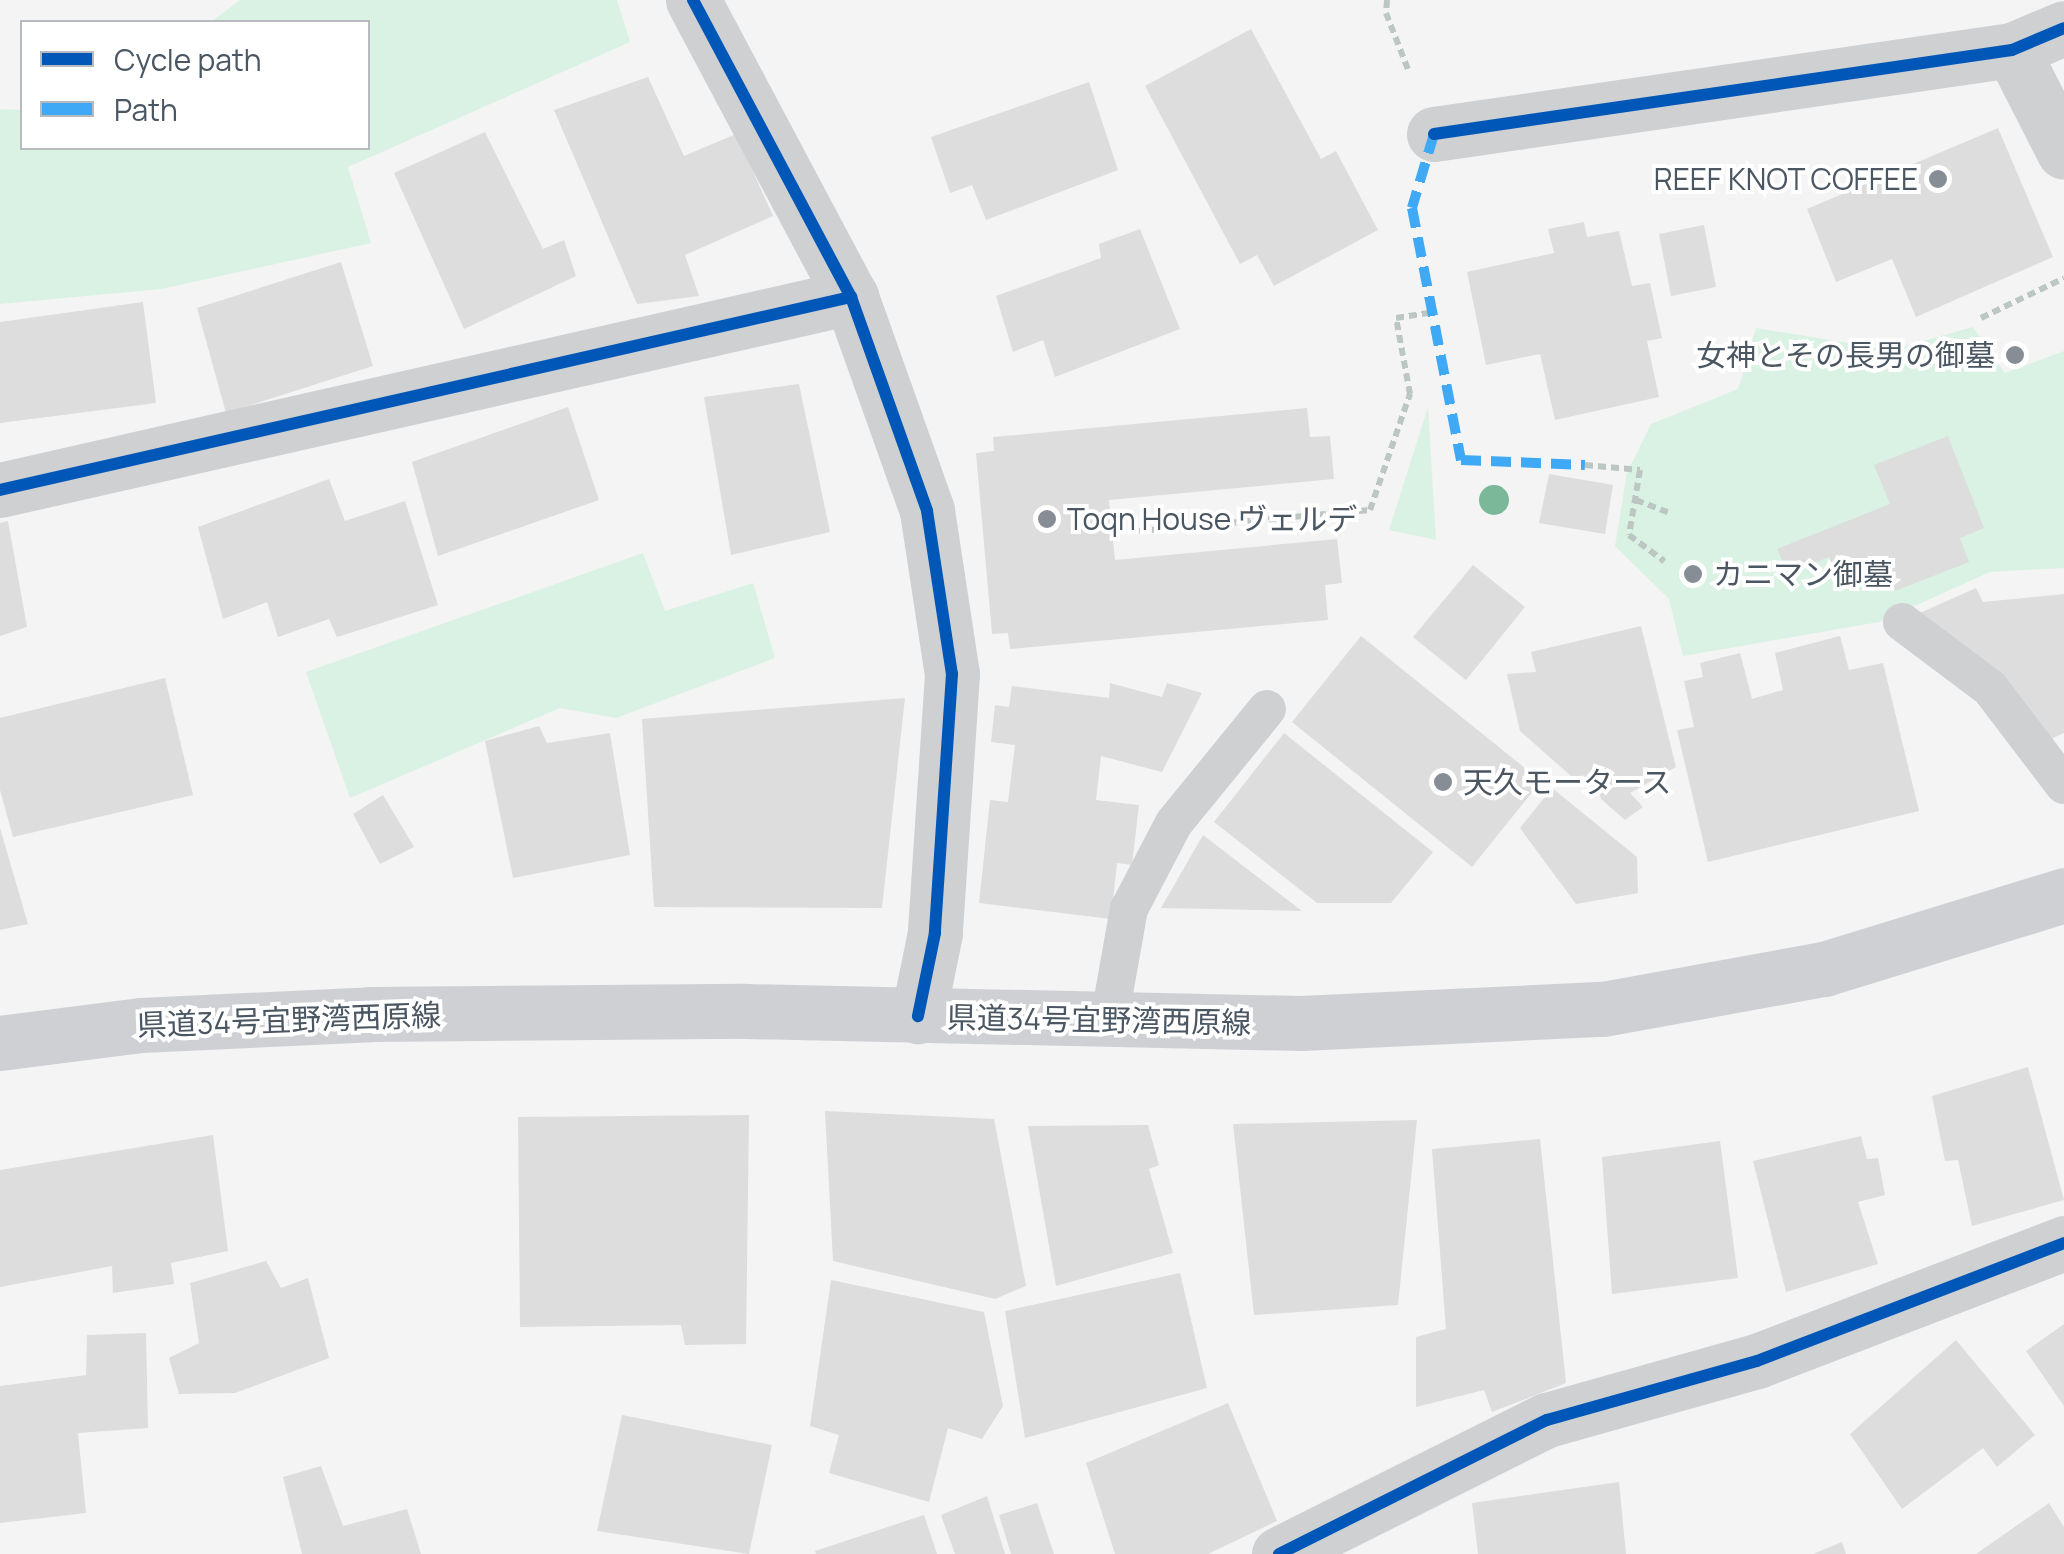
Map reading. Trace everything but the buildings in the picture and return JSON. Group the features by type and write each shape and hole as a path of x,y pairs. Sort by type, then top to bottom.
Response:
{"main road":[{"name":"県道34号宜野湾西原線","path":"0,1042 140,1025 371,1014 918,1016 1301,1023 1603,1009 1824,969 2064,894"}],"street":[{"path":"692,0 850,297 927,511 952,674 935,933 918,1016"},
{"path":"1434,134 2012,50 2064,28"},
{"path":"2012,50 2064,152"},
{"path":"0,490 850,297"},
{"path":"1279,1554 1548,1420 1756,1361 2064,1243"}],"lane":[{"path":"1902,622 1990,688 2064,785"},
{"path":"1109,1021 1129,909 1174,823 1267,709"}],"path":[{"path":"1387,0 1386,13 1434,134"},
{"path":"1980,318 2064,278"},
{"path":"1139,531 1370,510 1410,394 1396,318 1433,312"},
{"path":"1585,465 1640,470 1630,535 1664,562"},
{"path":"1636,500 1670,513"}],"green space":[{"path":"240,0 617,0 630,42 348,167 371,243 161,289 0,304 0,109 20,110 20,150 370,150 370,20 214,20"},
{"path":"1973,327 2005,373 2064,351 2064,568 1990,572 1879,622 1683,656 1669,599 1615,546 1627,473 1651,424 1738,389 1756,328 1891,350"},
{"path":"1428,407 1436,540 1389,530"},
{"path":"643,553 665,611 753,583 775,658 616,718 560,708 350,798 306,672"}],"marked path":[{"path":"1434,134 1412,208 1461,460 1585,465"}],"cycle path":[{"path":"693,0 851,297 927,511 952,674 935,933 918,1016"},
{"path":"1434,134 2012,50 2064,28"},
{"path":"0,490 851,297"},
{"path":"1279,1554 1547,1420 1757,1361 2064,1243"}],"place":[{"name":"REEF KNOT COFFEE","path":"1938,179"},
{"name":"女神とその長男の御墓","path":"2015,355"},
{"name":"Toqn House ヴェルデ","path":"1047,519"},
{"name":"カニマン御墓","path":"1693,574"},
{"name":"天久モータース","path":"1443,782"}]}
